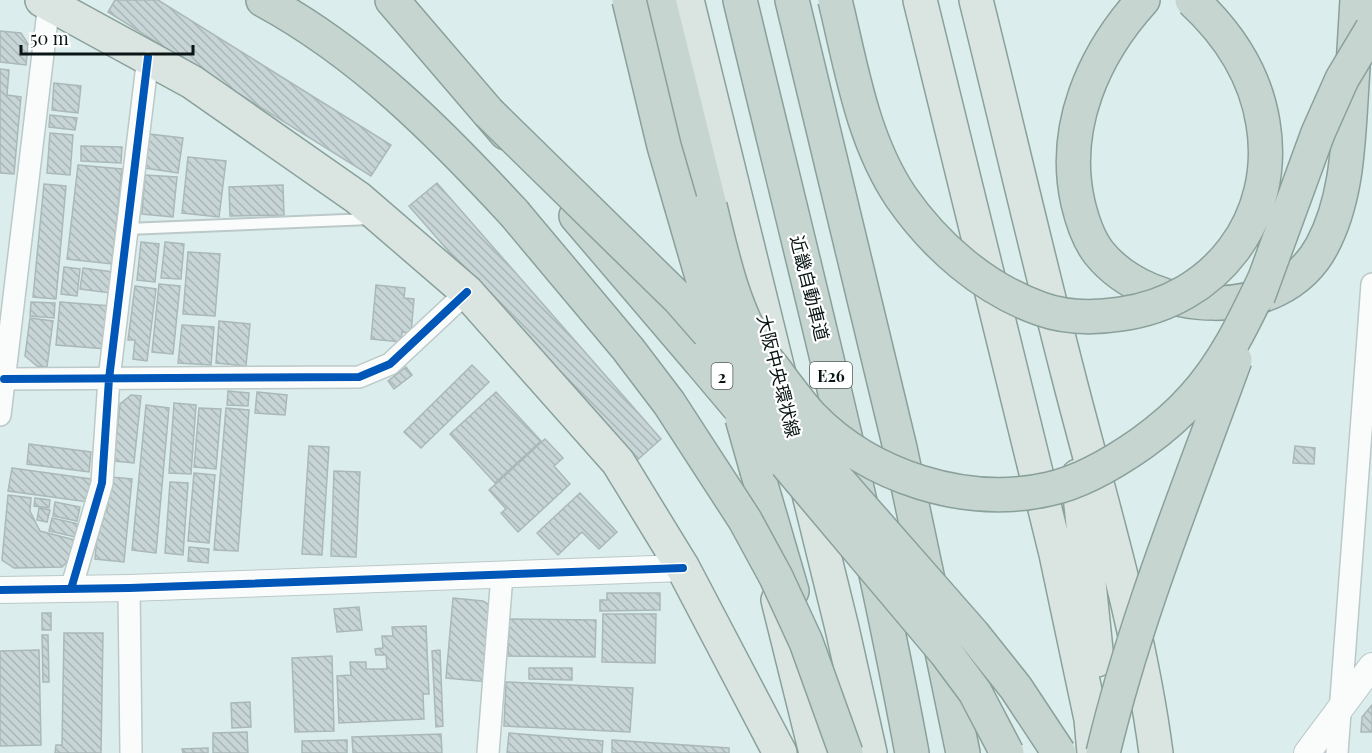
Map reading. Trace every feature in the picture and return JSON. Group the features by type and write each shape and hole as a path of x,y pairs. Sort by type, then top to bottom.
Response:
{"highway":[{"path":"263,0 289,14 351,57 407,104 492,189 574,284 662,394 707,461 745,520 776,577 806,642"},
{"path":"392,0 946,653 975,692 1008,753"},
{"path":"629,0 664,146 806,642 846,753"},
{"path":"659,0 725,265 739,308 761,351 812,416 845,445 886,469 927,485 967,492 1008,495 1050,489 1094,472 1121,458 1156,432 1193,399 1219,364 1242,327 1265,278"},
{"name":"近畿自動車道","path":"740,0 853,469 888,626 912,753"},
{"name":"E26","path":"792,0 900,448 963,753"},
{"path":"835,0 864,114 879,157 901,196 926,228 971,270 1011,296 1042,309 1075,316 1104,317 1133,313 1165,303 1194,288 1218,269 1239,243 1254,214 1265,179 1267,145 1262,112 1251,76 1236,48 1214,20 1192,0"},
{"path":"1143,0 1126,18 1105,51 1088,85 1077,117 1072,153 1075,189 1083,223 1098,252 1120,274 1149,290 1186,300 1214,303 1242,301 1277,290 1302,273 1321,247 1335,217 1344,178 1357,0"},
{"path":"1103,753 1116,697 1140,620 1318,133 1342,79 1372,29"},
{"path":"488,112 679,299 973,634 1016,688 1059,753"}],"main road":[{"name":"2","path":"629,0 816,753"},
{"name":"大阪中央環状線","path":"687,0 842,628 870,753"},
{"path":"920,0 1056,554 1091,719 1094,753"},
{"path":"976,0 1068,372 1124,585 1152,720 1156,753"},
{"path":"46,2 192,82 358,198 467,292 618,462 683,568 780,753"},
{"path":"1068,372 1100,683 1091,719"}],"street":[{"path":"0,415 46,2"},
{"path":"70,589 102,483 109,379 148,57"},
{"path":"1337,753 1372,284"},
{"path":"4,379 359,377 390,364 467,292"},
{"path":"0,590 129,588 683,568"},
{"path":"488,753 502,575"},
{"path":"129,588 131,753"},
{"path":"1307,753 1372,666"}],"lane":[{"path":"127,229 382,218"}],"building":[{"path":"115,0 158,0 391,145 371,176 108,12"},
{"path":"0,31 21,33 28,44 26,65 0,62"},
{"path":"0,69 9,70 7,95 21,97 14,174 0,173"},
{"path":"54,83 81,86 78,113 52,110"},
{"path":"50,115 77,118 75,130 49,127"},
{"path":"50,133 73,135 70,175 47,173"},
{"path":"149,134 183,138 178,173 145,168"},
{"path":"81,146 122,147 121,163 81,161"},
{"path":"188,157 226,161 219,217 182,213"},
{"path":"78,165 122,169 112,264 67,259"},
{"path":"145,175 177,177 173,217 142,214"},
{"path":"437,183 661,439 634,463 409,206"},
{"path":"44,184 66,186 56,299 33,297"},
{"path":"283,185 284,215 230,216 229,187"},
{"path":"141,242 159,244 155,282 137,280"},
{"path":"165,242 184,244 181,279 161,278"},
{"path":"188,252 220,254 215,316 183,314"},
{"path":"64,267 80,269 77,296 61,294"},
{"path":"83,268 113,272 111,293 80,289"},
{"path":"159,284 180,286 173,354 152,352"},
{"path":"376,285 405,288 404,298 414,299 411,333 402,332 401,342 371,339"},
{"path":"135,286 156,289 147,361 133,359 135,340 128,340"},
{"path":"31,302 55,303 54,318 30,316"},
{"path":"60,302 111,306 107,349 56,345"},
{"path":"30,318 53,321 47,367 37,366 25,356"},
{"path":"219,321 250,324 246,366 216,363"},
{"path":"182,325 214,327 211,365 178,363"},
{"path":"472,365 489,382 421,448 404,432"},
{"path":"406,367 412,375 394,389 388,381"},
{"path":"228,391 249,393 248,406 227,405"},
{"path":"257,392 287,395 285,415 255,413"},
{"path":"496,392 541,441 495,483 450,434"},
{"path":"131,395 141,396 134,463 114,461 120,404"},
{"path":"174,403 196,405 191,474 169,473"},
{"path":"146,405 169,408 156,553 132,550"},
{"path":"199,408 221,409 216,469 194,467"},
{"path":"226,408 249,410 238,551 214,550"},
{"path":"545,439 563,458 554,466 570,484 518,532 501,513 506,509 489,490"},
{"path":"29,444 91,452 89,472 27,464"},
{"path":"309,446 329,447 322,555 302,554"},
{"path":"1295,446 1315,448 1314,464 1293,463"},
{"path":"12,468 91,479 88,502 8,491"},
{"path":"334,471 360,472 356,557 331,556"},
{"path":"194,473 215,475 209,543 188,541"},
{"path":"111,477 132,479 124,562 95,559 98,526 102,526 104,510 107,511"},
{"path":"170,482 188,483 183,555 165,553"},
{"path":"580,493 617,532 599,549 582,532 558,555 537,533"},
{"path":"8,495 31,498 30,511 40,531 75,540 70,559 62,567 14,568 2,560"},
{"path":"35,498 50,500 49,508 34,506"},
{"path":"55,502 80,507 77,521 53,516"},
{"path":"39,508 50,510 47,522 37,520"},
{"path":"52,518 79,524 76,537 49,531"},
{"path":"189,547 209,549 208,563 188,561"},
{"path":"607,593 660,593 660,610 600,611 600,600 607,600"},
{"path":"453,598 483,601 496,609 489,682 446,678"},
{"path":"359,607 362,630 337,632 334,609"},
{"path":"42,613 51,613 51,630 42,630"},
{"path":"603,614 656,614 655,663 602,662"},
{"path":"509,619 596,620 595,657 508,656"},
{"path":"426,626 429,694 423,694 424,719 339,723 337,676 351,675 350,662 366,662 366,669 387,669 386,655 376,655 375,649 383,648 382,636 393,636 392,627"},
{"path":"64,633 103,633 101,753 55,753 56,745 62,745"},
{"path":"42,635 48,635 49,682 43,682"},
{"path":"39,650 41,745 0,746 0,651"},
{"path":"440,650 443,726 436,727 432,651"},
{"path":"332,656 334,731 295,732 292,658"},
{"path":"529,668 572,668 572,680 529,679"},
{"path":"506,682 633,688 630,732 504,726"},
{"path":"250,702 251,727 232,728 231,703"},
{"path":"1372,705 1372,732 1361,732 1362,717"},
{"path":"247,732 248,753 213,753 213,733"},
{"path":"509,733 603,741 602,753 507,753"},
{"path":"441,734 442,753 353,753 352,737"},
{"path":"347,740 347,753 302,753 302,741"},
{"path":"612,740 729,748 729,753 612,753"},
{"path":"208,748 208,753 183,753 182,749"}],"cycle path":[{"path":"71,589 102,483 109,379 148,57"},
{"path":"4,379 359,377 390,364 467,292"},
{"path":"0,590 129,588 683,568"}]}
